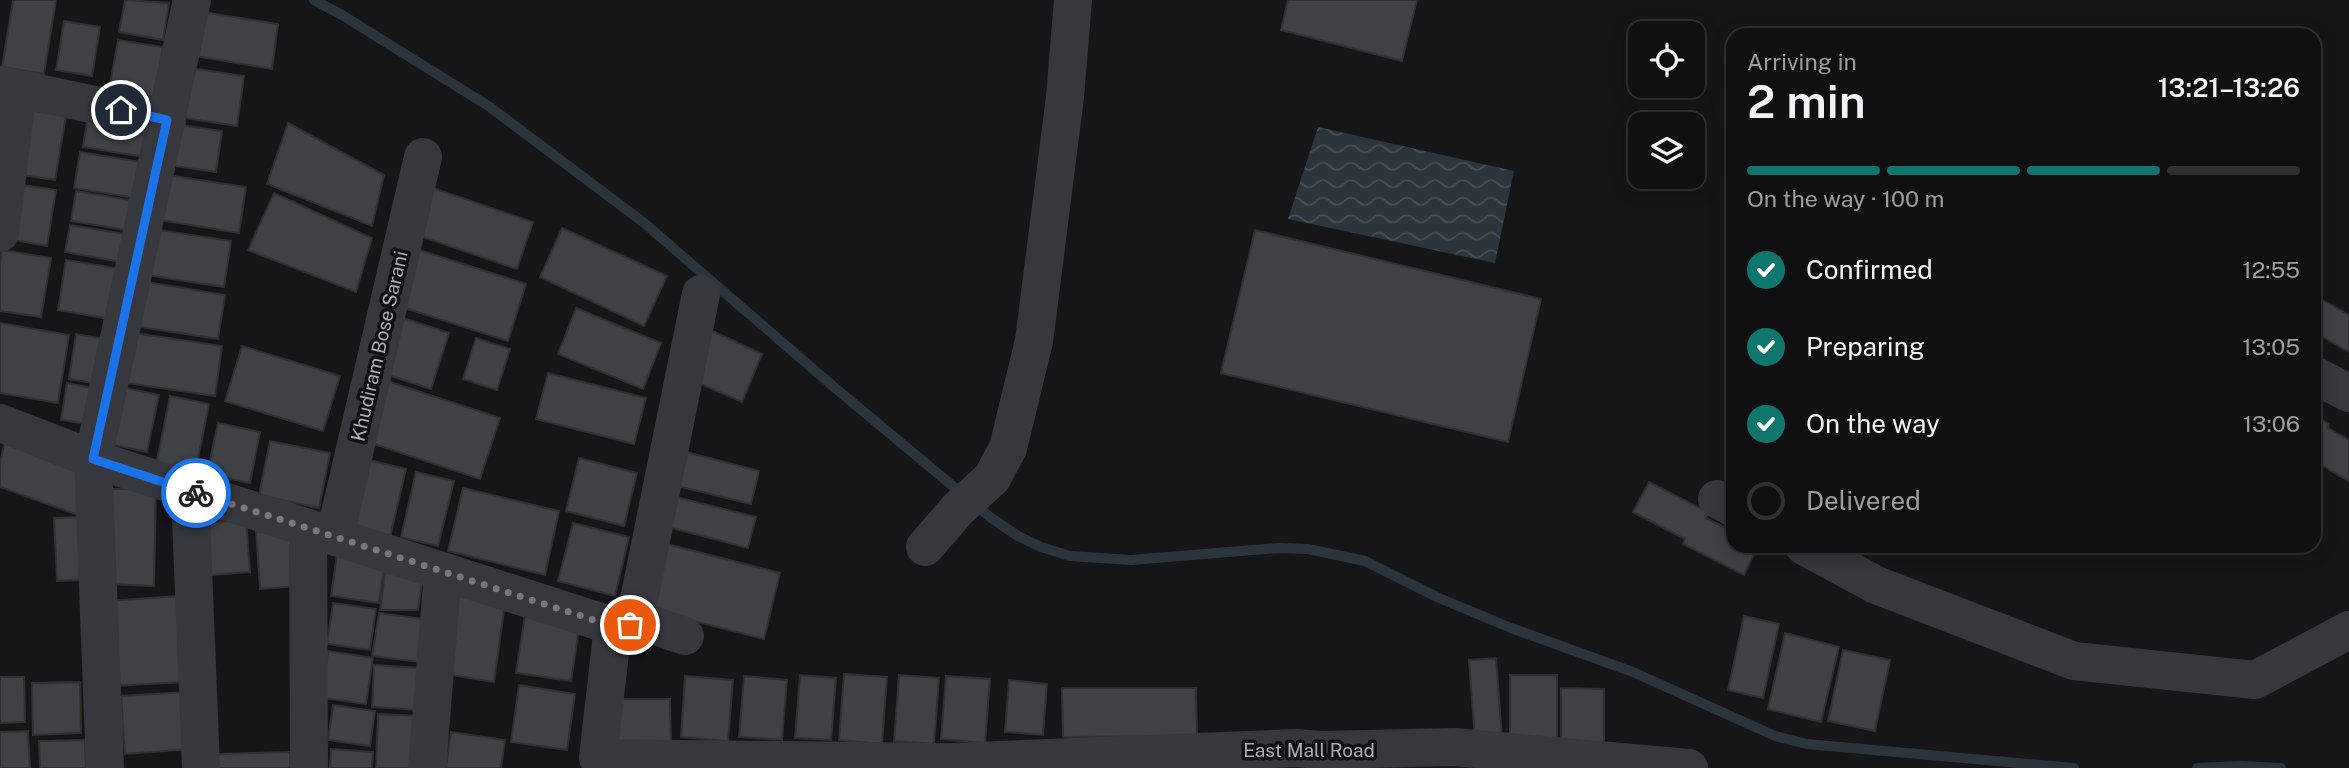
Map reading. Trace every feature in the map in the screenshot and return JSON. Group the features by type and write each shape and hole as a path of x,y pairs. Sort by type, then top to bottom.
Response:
{"street":[{"path":"925,547 958,509 992,478 1008,449 1034,341 1065,97 1073,0"},
{"path":"105,768 93,459 191,9"},
{"path":"0,233 9,87 167,120"},
{"name":"Khudiram Bose Sarani","path":"309,768 321,531 423,157"},
{"name":"East Mall Road","path":"701,294 624,622 598,763 951,762 1296,747 1320,759 1429,758 1454,747 1561,763 1673,768"},
{"path":"2321,379 2349,393"},
{"path":"0,423 190,492 321,531 443,572 685,636"},
{"path":"190,492 201,768"},
{"path":"1817,553 1876,585 2074,661 2255,680 2349,630"},
{"path":"427,768 443,572"}],"water":[{"path":"1318,127 1514,171 1495,263 1288,219"}],"building":[{"path":"13,0 56,0 44,74 2,67"},
{"path":"125,0 169,3 163,40 119,32"},
{"path":"1288,0 1417,0 1402,61 1281,30"},
{"path":"202,12 278,24 272,69 195,56"},
{"path":"64,21 100,27 92,76 56,70"},
{"path":"118,40 163,47 155,97 109,90"},
{"path":"191,68 244,76 237,126 184,118"},
{"path":"19,108 66,116 55,180 8,173"},
{"path":"89,109 151,119 144,157 83,147"},
{"path":"288,123 384,175 372,226 267,184"},
{"path":"174,124 222,131 216,172 168,165"},
{"path":"80,152 141,162 135,198 74,188"},
{"path":"167,175 246,187 239,233 160,220"},
{"path":"11,183 56,190 47,246 3,238"},
{"path":"430,187 533,222 517,269 414,234"},
{"path":"76,191 130,200 126,230 71,221"},
{"path":"274,193 372,238 356,292 248,250"},
{"path":"70,225 125,234 121,262 65,252"},
{"path":"562,228 667,276 644,326 540,277"},
{"path":"153,229 231,241 224,287 146,275"},
{"path":"1255,230 1541,299 1508,442 1221,373"},
{"path":"410,247 526,284 508,341 392,304"},
{"path":"2,250 51,258 41,317 0,311"},
{"path":"66,260 116,268 109,319 58,310"},
{"path":"147,282 225,295 218,339 140,327"},
{"path":"2321,299 2349,315 2349,352 2321,336"},
{"path":"576,308 661,343 643,389 558,354"},
{"path":"400,317 449,333 431,389 382,373"},
{"path":"0,323 69,335 58,403 0,393"},
{"path":"708,329 762,354 742,402 687,378"},
{"path":"134,333 222,346 215,396 126,383"},
{"path":"76,334 105,339 98,384 69,379"},
{"path":"476,338 510,349 497,390 463,379"},
{"path":"242,346 340,376 323,431 225,401"},
{"path":"548,373 646,398 634,444 536,419"},
{"path":"384,380 500,418 480,479 365,441"},
{"path":"67,383 93,388 87,424 61,420"},
{"path":"122,387 159,395 147,452 110,444"},
{"path":"170,396 209,404 195,473 156,465"},
{"path":"2321,419 2329,424 2328,428 2349,440 2349,481 2321,465"},
{"path":"218,423 260,432 250,483 207,474"},
{"path":"6,435 91,467 89,519 0,487 0,463"},
{"path":"270,441 330,453 319,508 259,495"},
{"path":"686,452 759,471 751,504 677,486"},
{"path":"579,458 637,473 624,526 566,511"},
{"path":"365,459 406,469 390,537 349,527"},
{"path":"416,472 454,481 438,546 401,537"},
{"path":"1649,482 1709,513 1706,518 1726,528 1726,553 1755,553 1744,575 1683,544 1685,539 1633,512"},
{"path":"463,488 559,511 545,575 448,551"},
{"path":"107,489 156,489 154,586 105,584"},
{"path":"676,497 756,517 748,548 668,527"},
{"path":"82,517 84,580 57,581 54,518"},
{"path":"246,520 250,572 200,576 197,523"},
{"path":"573,523 629,537 615,596 558,581"},
{"path":"296,529 300,586 260,589 256,532"},
{"path":"663,543 780,573 764,639 647,609"},
{"path":"337,554 385,561 379,603 331,596"},
{"path":"386,565 424,570 418,610 380,610"},
{"path":"456,595 505,603 494,682 445,674"},
{"path":"179,596 185,682 114,686 107,601"},
{"path":"333,603 376,609 370,650 327,644"},
{"path":"379,613 424,619 418,662 372,656"},
{"path":"525,615 580,623 571,681 516,673"},
{"path":"1744,616 1779,624 1763,698 1728,690"},
{"path":"1785,633 1839,647 1821,722 1768,709"},
{"path":"1843,650 1890,660 1875,731 1828,721"},
{"path":"328,651 373,658 366,704 322,698"},
{"path":"1496,658 1502,738 1475,740 1469,660"},
{"path":"374,665 422,668 420,710 372,707"},
{"path":"844,674 887,677 882,744 839,740"},
{"path":"800,675 836,678 831,740 795,738"},
{"path":"899,675 939,678 934,744 894,741"},
{"path":"1510,675 1557,675 1557,745 1510,745"},
{"path":"685,676 733,680 728,741 681,737"},
{"path":"744,676 787,680 782,740 739,737"},
{"path":"946,676 990,679 985,743 941,739"},
{"path":"0,677 24,677 25,722 0,723"},
{"path":"1009,680 1047,684 1043,735 1005,732"},
{"path":"80,682 81,733 33,735 32,683"},
{"path":"519,685 575,694 567,750 511,742"},
{"path":"1062,688 1196,688 1197,736 1063,737"},
{"path":"1561,688 1604,689 1604,745 1561,744"},
{"path":"185,692 190,749 125,754 121,696"},
{"path":"613,699 670,699 671,744 614,744"},
{"path":"333,705 375,711 370,746 328,740"},
{"path":"378,714 422,716 420,768 376,768"},
{"path":"28,731 30,768 0,768 0,732"},
{"path":"451,732 505,740 501,768 446,768"},
{"path":"85,740 86,768 40,768 39,741"},
{"path":"331,749 373,752 372,768 330,768"},
{"path":"290,752 290,768 218,768 218,754"}],"waterway":[{"path":"314,0 490,107 643,222 990,517 1018,536 1041,547 1070,556 1131,560 1279,548 1308,549 1365,561 1439,598 1511,628 1633,672 1775,736 1807,744 2074,768"},
{"path":"2197,768 2281,768"}],"way so far":[{"path":"196,493 335,535 613,626 630,625"}],"route":[{"path":"121,110 167,120 93,459 196,493"}]}
